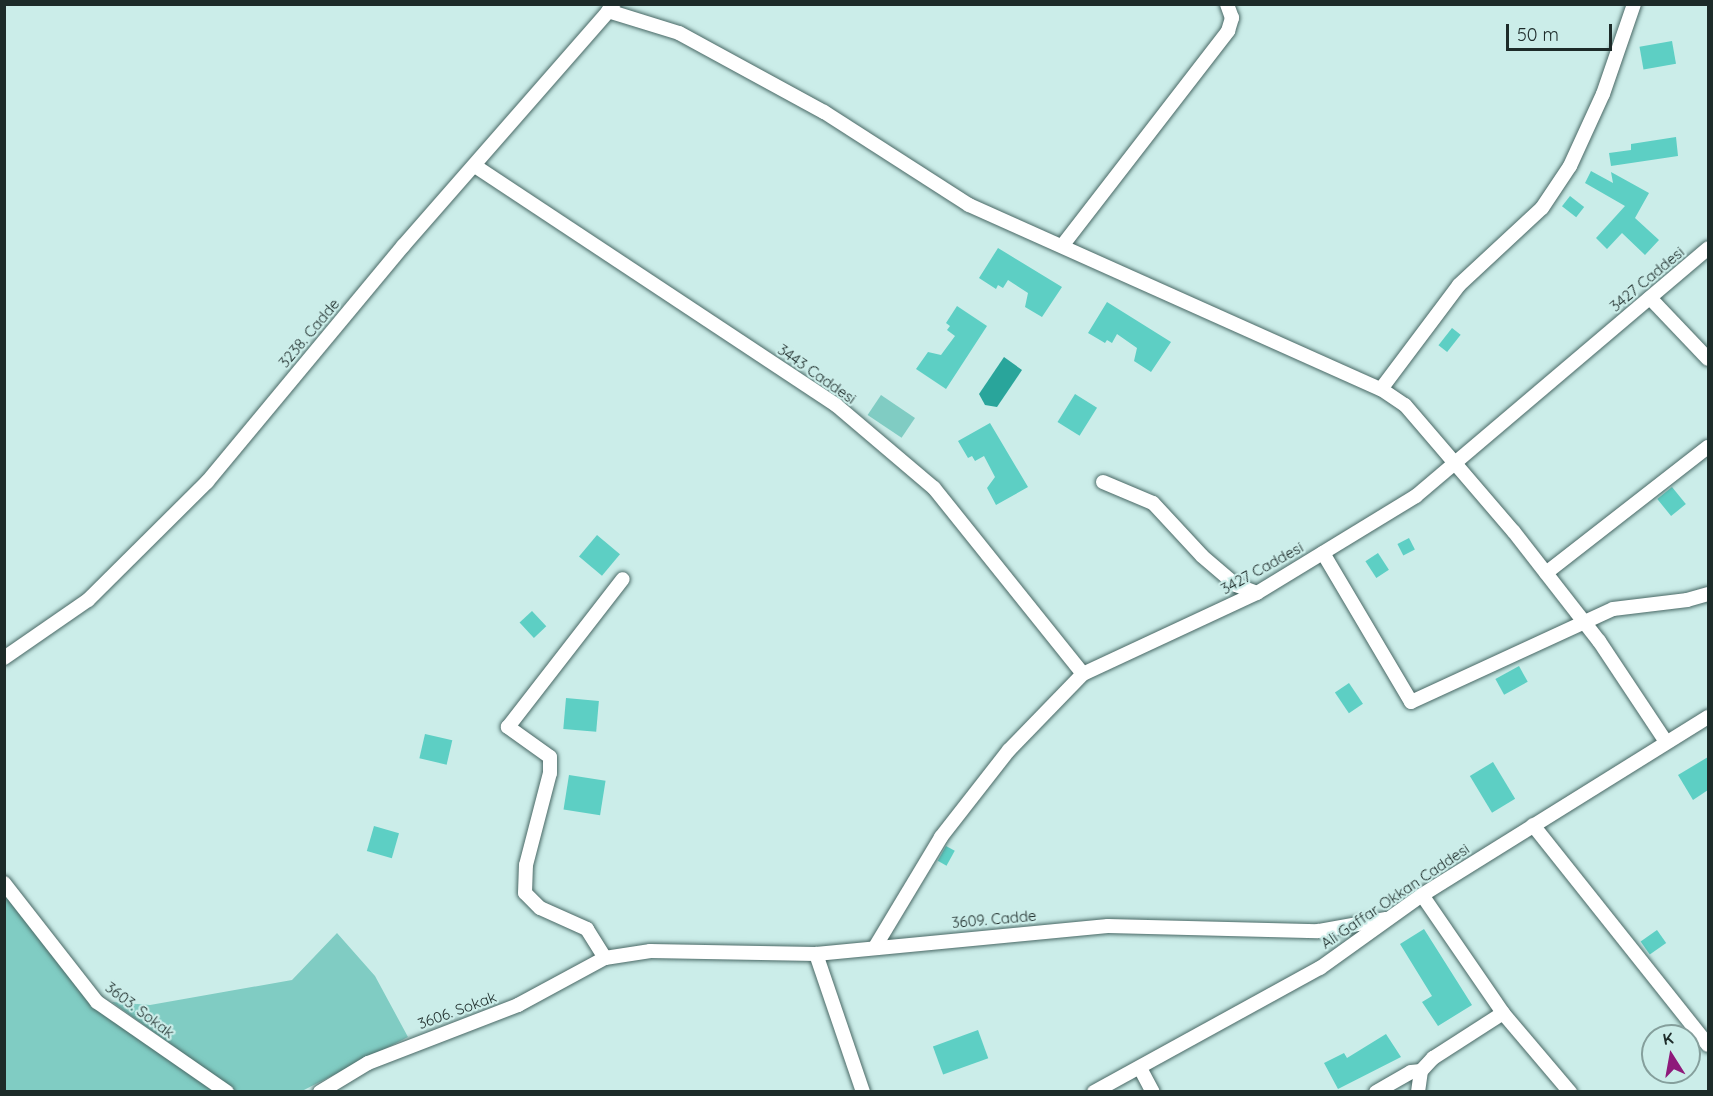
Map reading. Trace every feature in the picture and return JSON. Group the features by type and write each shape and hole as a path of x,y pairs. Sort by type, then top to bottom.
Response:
{"street":[{"path":"1062,246 1228,31 1232,18 1227,4"},
{"path":"1382,389 1459,285 1542,208 1570,166 1603,94 1634,4"},
{"path":"611,8 679,33 824,112 969,205 1382,389 1405,405 1546,573 1584,622 1666,742"},
{"name":"3238. Cadde","path":"4,658 88,600 207,482 611,8"},
{"name":"3443 Caddesi","path":"475,166 836,405 934,488 1083,674"},
{"name":"3427 Caddesi","path":"875,947 941,837 1009,750 1083,674 1257,593 1416,496 1708,248"},
{"path":"1650,298 1708,359"},
{"path":"1546,573 1708,447"},
{"path":"1103,482 1153,503 1202,556 1236,585 1257,593"},
{"path":"1323,553 1411,702 1613,609 1687,600 1708,594"},
{"path":"605,958 587,929 540,908 525,893 526,866 550,773 550,757 508,727 623,579"},
{"name":"Ali Gaffar Okkan Caddesi","path":"1094,1092 1320,968 1422,895 1708,717"},
{"path":"1533,825 1708,1045"},
{"name":"3603. Sokak","path":"4,883 97,1002 227,1092"},
{"path":"1422,895 1503,1013 1570,1092"},
{"name":"3609. Cadde","path":"605,958 650,951 816,954 1108,926 1318,931 1386,919"},
{"path":"816,954 863,1092"},
{"name":"3606. Sokak","path":"320,1092 368,1063 518,1005 605,958"},
{"path":"1418,1092 1421,1071 1433,1058 1503,1013"},
{"path":"1140,1068 1153,1092"},
{"path":"1376,1092 1411,1072 1421,1071"}],"green space":[{"path":"881,395 915,418 902,438 868,415"},
{"path":"4,893 93,1006 216,1091 5,1091"},
{"path":"337,933 375,976 408,1037 302,1091 236,1091 112,1002 150,1005 292,980"}],"water":[{"path":"1004,357 1022,370 997,407 985,405 979,394"}],"building":[{"path":"1672,41 1676,64 1643,69 1640,47"},
{"path":"1676,137 1678,156 1611,166 1609,153 1631,150 1631,144"},
{"path":"1591,171 1613,183 1611,172 1649,193 1635,218 1659,240 1645,255 1622,233 1607,249 1596,238 1625,206 1585,183"},
{"path":"1570,196 1584,207 1576,217 1562,206"},
{"path":"998,248 1062,287 1042,317 1025,307 1028,293 1008,280 1003,288 998,285 996,289 979,278"},
{"path":"1107,302 1171,342 1151,372 1134,361 1137,348 1117,334 1112,343 1107,340 1105,343 1088,333"},
{"path":"957,306 987,326 946,389 916,369 928,352 941,355 955,336 947,330 950,326 946,323"},
{"path":"1452,328 1461,335 1447,352 1438,345"},
{"path":"1075,394 1097,408 1080,436 1058,422"},
{"path":"990,423 1028,487 996,505 987,488 995,477 984,456 975,461 972,456 968,458 958,441"},
{"path":"1672,487 1686,504 1671,516 1657,499"},
{"path":"597,535 620,554 602,576 579,556"},
{"path":"1409,538 1415,550 1403,555 1397,544"},
{"path":"1378,553 1389,570 1376,578 1365,561"},
{"path":"532,611 546,626 534,638 520,623"},
{"path":"1519,666 1528,682 1504,695 1495,679"},
{"path":"1349,683 1363,704 1349,713 1335,693"},
{"path":"566,698 599,701 596,732 563,729"},
{"path":"425,734 452,740 447,765 419,758"},
{"path":"1708,757 1708,790 1693,800 1678,775"},
{"path":"1493,762 1515,799 1492,813 1470,776"},
{"path":"569,775 606,781 600,815 564,810"},
{"path":"374,826 399,833 392,858 367,851"},
{"path":"946,846 955,851 947,866 938,861"},
{"path":"1424,929 1472,1005 1438,1026 1422,1002 1432,996 1400,944"},
{"path":"1657,930 1666,943 1650,955 1641,941"},
{"path":"978,1030 988,1058 943,1075 933,1046"},
{"path":"1386,1034 1401,1057 1338,1089 1324,1063 1344,1053 1347,1058"}]}
